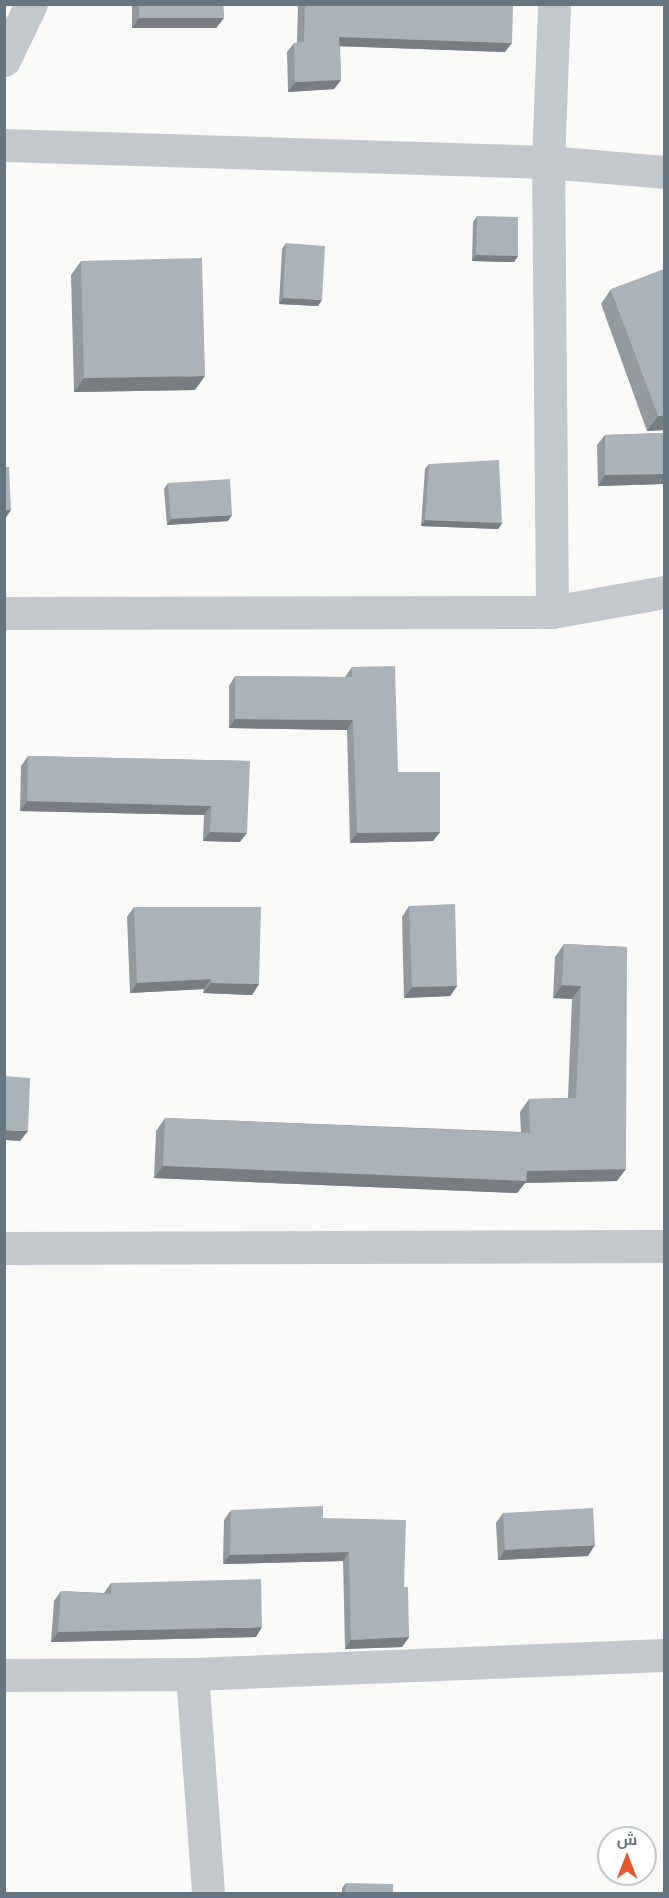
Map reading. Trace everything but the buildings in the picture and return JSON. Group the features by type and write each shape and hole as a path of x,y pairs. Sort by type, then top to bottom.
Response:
{"street":[{"path":"4,60 32,4"},
{"path":"552,612 548,162 554,4"},
{"path":"4,145 548,162 664,171"},
{"path":"4,614 552,612 664,592"},
{"path":"4,1248 664,1246"},
{"path":"4,1675 192,1674 664,1654"},
{"path":"192,1674 208,1893"}]}
